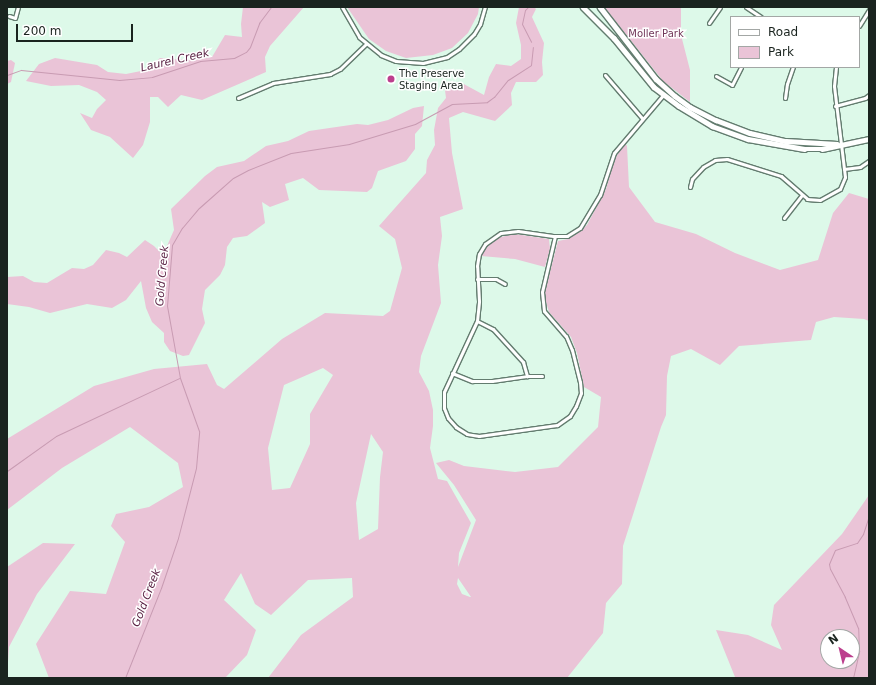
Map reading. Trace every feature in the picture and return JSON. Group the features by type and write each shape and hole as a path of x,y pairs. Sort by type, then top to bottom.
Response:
{"main road":[{"path":"583,7 614,38 645,78 663,95 704,122 748,139 804,149 822,149 869,138"},
{"path":"600,7 647,70 682,102 701,113 750,133 786,141 841,144"}],"street":[{"path":"15,18 18,7"},
{"path":"342,7 353,28 366,44 381,55 396,61 423,63 436,61 447,57 468,41 480,24 485,7"},
{"path":"709,23 720,7"},
{"path":"746,7 760,16"},
{"path":"860,24 869,10"},
{"path":"9,16 21,19"},
{"path":"238,98 273,83 330,74 340,69 366,44"},
{"path":"716,76 732,85 740,68"},
{"path":"785,98 787,84 793,68"},
{"path":"690,187 692,179 703,167 715,160 727,159 778,174 794,185 802,195 814,200 829,197 840,189 843,185 844,169 835,106 834,86 836,68"},
{"path":"605,75 642,118"},
{"path":"555,236 542,292 544,311 566,336 576,365 581,393 576,406 570,416 557,425 478,436 467,434 456,427 444,408 444,392 477,321 477,279 479,254 484,244 494,236 509,231 567,236 580,228 600,195 614,153 667,89"},
{"path":"835,106 865,98 869,95"},
{"path":"844,169 860,167 869,161"},
{"path":"784,218 802,195"},
{"path":"477,279 496,279 506,284"},
{"path":"477,321 493,329 523,362 527,376"},
{"path":"452,373 472,380 492,381 527,376 542,376"}],"green space":[{"path":"243,7 304,7 270,46 265,57 266,72 202,100 181,95 168,107 158,97 150,97 150,122 143,145 133,158 110,137 91,130 80,113 92,118 97,109 106,100 97,92 79,85 51,86 26,81 39,64 55,58 97,65 108,72 126,74 146,70 160,58 187,60 212,57 225,35 242,37 241,24"},
{"path":"347,7 479,7 478,14 468,33 452,48 433,55 406,58 386,51 369,39"},
{"path":"519,7 534,7 536,9 532,17 544,43 542,62 543,75 536,82 516,82 511,93 512,105 495,121 463,112 449,118 452,153 463,209 440,217 442,236 438,265 441,303 421,356 419,372 429,391 433,410 433,426 430,448 438,479 447,481 471,523 459,553 458,567 476,520 454,485 436,463 449,460 464,466 515,472 558,467 598,427 601,397 584,387 577,353 571,337 549,312 544,295 558,241 568,239 587,225 606,189 614,160 625,143 627,146 629,187 655,222 696,234 735,253 780,270 818,260 833,213 849,193 869,199 869,321 864,319 834,317 816,322 811,340 739,346 720,365 691,349 671,356 667,376 666,415 623,546 622,584 606,603 603,633 567,678 268,678 301,635 353,597 352,578 308,580 271,615 255,604 241,573 224,600 256,630 247,655 225,678 49,678 36,644 70,591 106,594 125,542 111,526 116,514 149,507 183,487 178,463 130,427 62,468 7,510 7,439 94,386 154,369 207,364 217,385 224,389 282,339 325,313 383,316 390,311 402,268 395,239 379,226 426,173 427,160 435,145 434,130 438,108 446,98 444,83 460,82 484,95 489,77 496,64 511,66 521,59 521,45 516,23","holes":["323,368 333,375 310,414 310,444 290,488 272,490 268,448 284,385","371,434 383,452 380,477 378,529 359,540 356,503","458,578 471,597 462,594 457,584"]},
{"name":"Moller Park","path":"604,7 681,7 681,35 690,70 690,102 663,81"},
{"path":"11,60 15,63 11,82 7,84 7,61"},
{"path":"424,106 422,126 415,134 415,149 406,161 378,171 372,188 367,192 319,190 303,178 285,184 289,200 270,207 262,202 265,223 247,236 233,238 227,247 225,265 220,275 205,290 202,309 205,323 189,355 183,356 170,351 164,342 164,333 152,322 146,308 141,281 126,300 112,308 87,304 50,313 29,307 7,304 7,277 23,276 34,282 47,283 72,268 84,269 93,265 106,250 119,253 127,257 145,240 163,255 174,230 171,209 205,176 217,167 244,161 266,146 288,141 309,131 357,124 368,125 388,120 413,108"},
{"path":"515,234 549,239 550,249 545,267 515,259 481,256 488,245 497,238"},
{"path":"869,495 869,678 730,678 735,677 716,630 748,635 782,650 771,625 774,605 842,534"},
{"path":"43,543 75,544 37,594 9,647 7,678 7,567"}],"waterway":[{"name":"Laurel Creek","path":"7,75 21,70 119,80 152,77 200,61 234,58 246,52 250,47 259,23 271,7"},
{"name":"Gold Creek","path":"528,7 525,10 522,24 531,42"},
{"name":"Gold Creek","path":"125,678 161,588 178,538 196,468 199,431 180,378 167,306 172,245 182,228 199,208 233,178 248,170 291,153 349,144 415,124 452,104 487,102 494,97 508,80 531,65 533,47"},
{"path":"7,471 56,436 179,378"},
{"path":"853,678 859,651 858,628 829,564 835,550 857,543 863,534 869,516"}],"place":[{"name":"The Preserve Staging Area","path":"391,79"}]}
